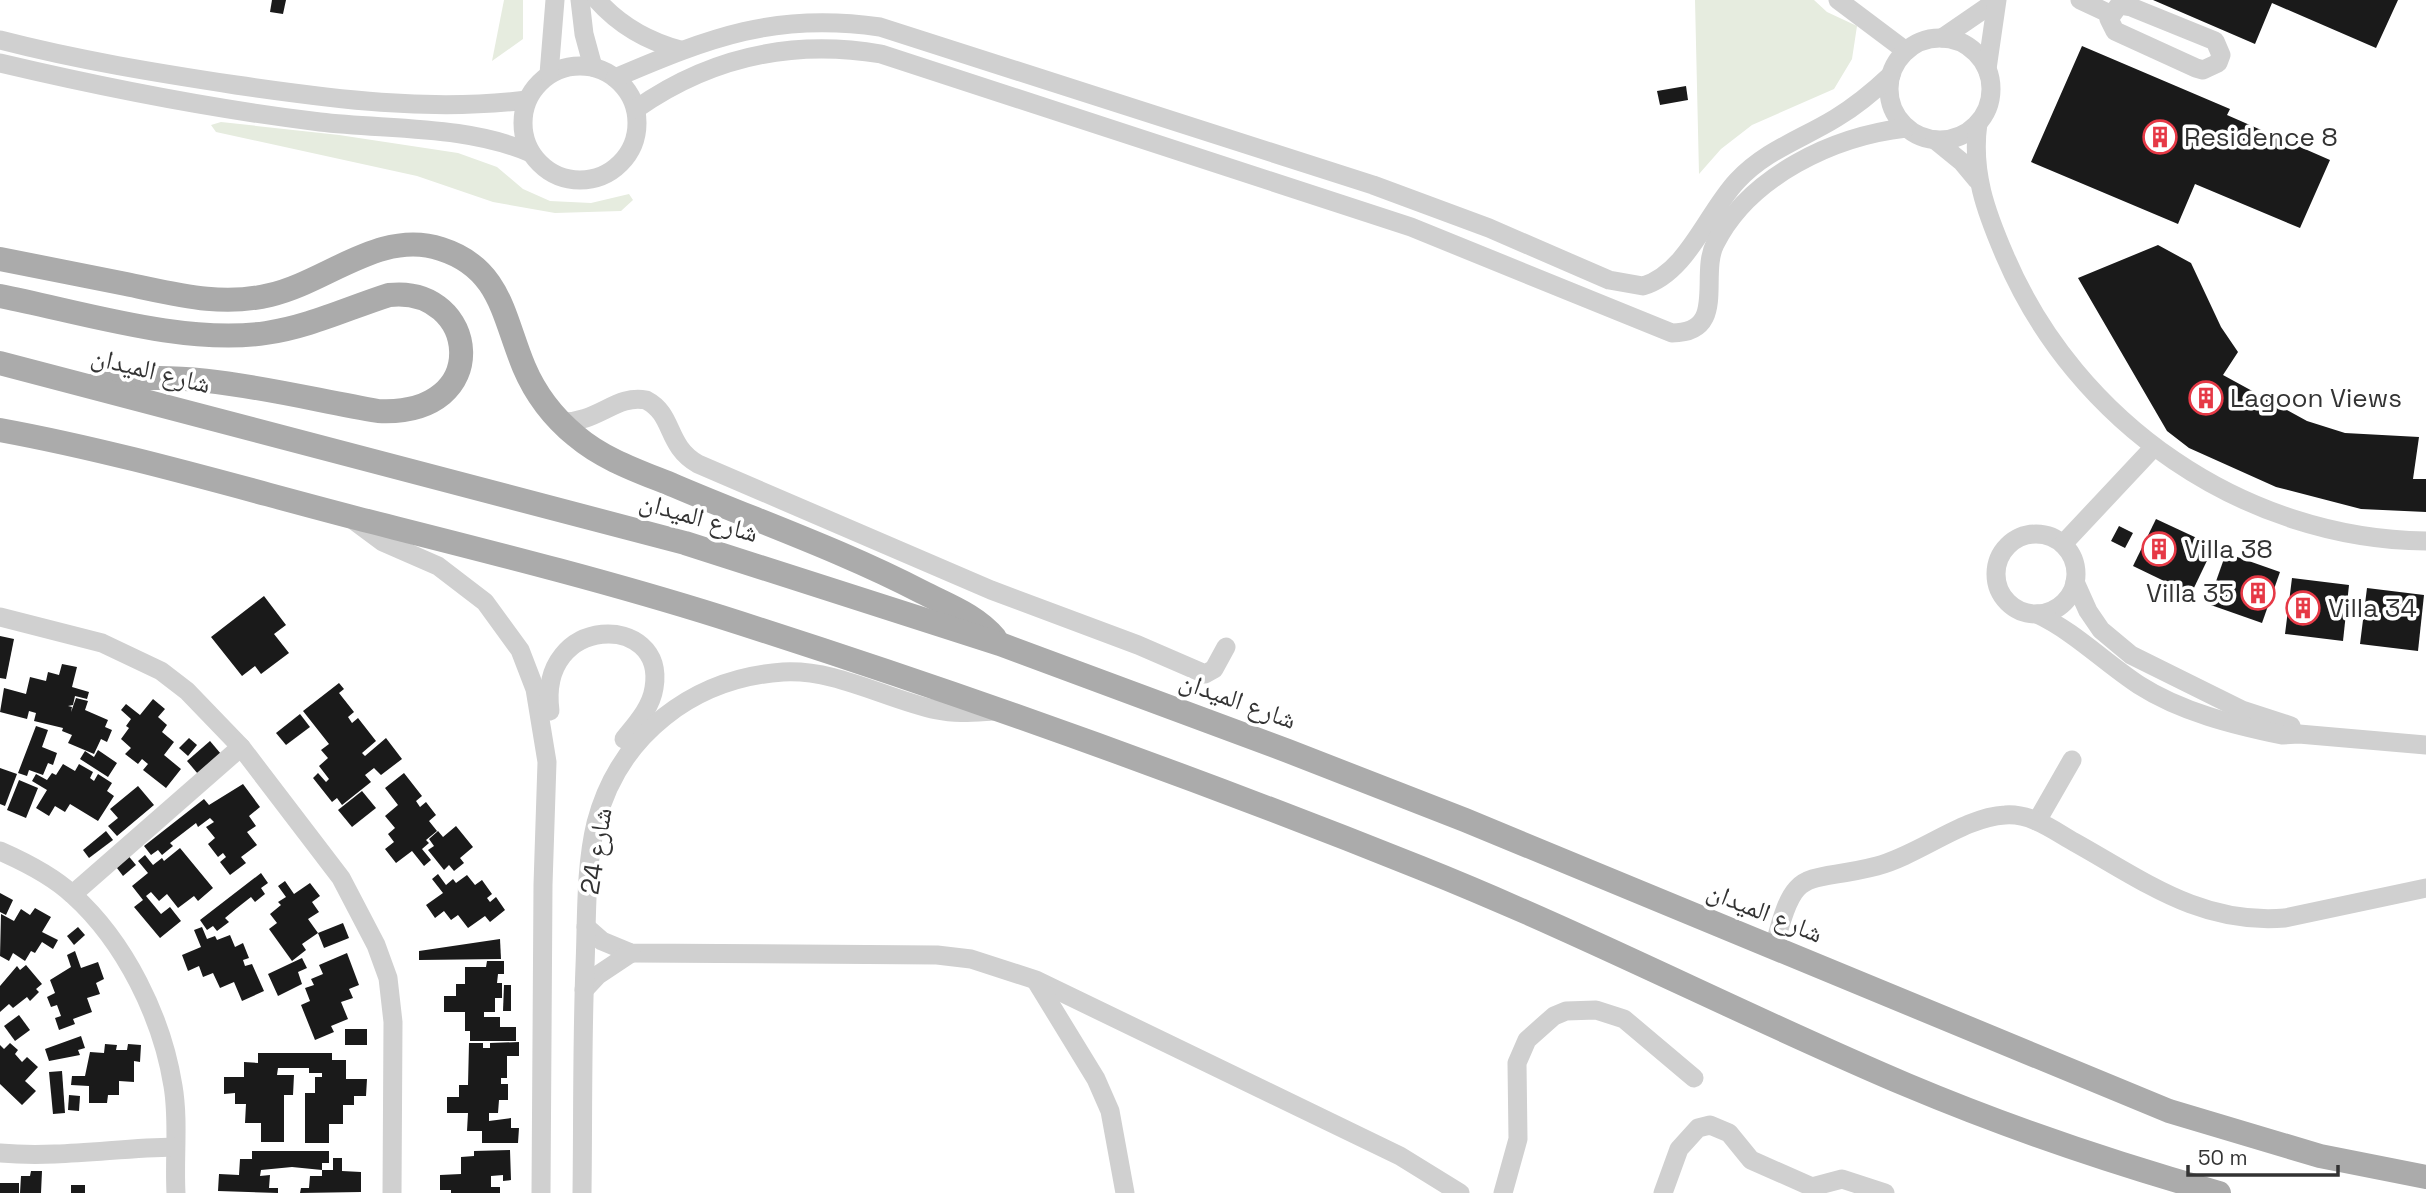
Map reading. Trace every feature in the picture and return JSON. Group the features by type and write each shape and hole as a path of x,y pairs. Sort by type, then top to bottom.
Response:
{"main road":[{"path":"0,259 159,293 216,300 256,297 290,289 384,248 420,245 440,249 473,266 496,291 504,306 524,369 537,392 561,422 598,452 870,565 969,615 1000,644"},
{"path":"0,296 182,332 235,335 293,328 402,293 427,299 438,306 455,326 459,338 460,365 449,388 438,399 410,411 378,411 180,377 135,377 90,385"},
{"name":"شارع الميدان","path":"0,363 685,543 1000,644 1339,770 2169,1111 2320,1156 2426,1177"},
{"path":"0,430 158,464 348,516 545,565 705,612 1002,710 1444,877 1610,949 1844,1058 1972,1111 2106,1159 2220,1193"}],"street":[{"path":"549,74 555,0"},
{"path":"580,0 584,34 593,67"},
{"path":"597,0 624,26 641,36 680,50"},
{"path":"1838,0 1906,51"},
{"path":"615,78 680,50 737,31 794,22 852,23 890,29 1412,199 1609,280 1629,285 1650,284 1670,271 1688,251 1703,225 1712,194 1723,176 1799,123 1836,119 1891,75 1906,51 1923,41 1942,38 1997,0"},
{"path":"1977,180 1978,123 1990,97 1987,69 1997,0"},
{"path":"2080,0 2110,14"},
{"path":"2119,5 2125,5 2208,37 2220,47 2218,63 2203,70 2152,48 2115,31 2110,23 2110,14 2119,5"},
{"path":"1942,38 1969,47 1987,69"},
{"path":"0,40 181,76 401,105 464,106 527,100"},
{"path":"636,109 696,73 747,57 811,48 858,50 904,60 1411,227 1672,333 1693,329 1707,313 1710,299 1707,268 1715,244 1735,215 1788,170 1833,146 1906,128 1935,140 1962,162 1977,180 2011,269 2030,308 2057,349 2083,380 2154,447 2218,489 2281,516 2343,532 2426,541"},
{"path":"0,63 209,107 364,127 474,136 531,153"},
{"path":"566,67 593,67 625,86 636,109 638,121 632,146 626,156 608,173 584,180 571,180 548,171 531,153 523,132 527,100 549,74 566,67"},
{"path":"1891,75 1891,104 1906,128"},
{"path":"1935,140 1963,134 1978,123"},
{"path":"1707,268 1762,207 1794,180 1838,155 1857,138"},
{"path":"1771,145 1788,170"},
{"path":"561,422 584,421 624,401 646,400 660,410 682,453 698,464 992,590 1138,645 1205,674 1214,669 1226,648"},
{"path":"598,452 604,412"},
{"path":"2063,544 2154,447"},
{"name":"شارع 24","path":"348,516 383,542 438,566 463,582 505,625 529,670 547,762 543,885 541,1193"},
{"path":"2075,582 2066,601 2048,612 2037,614 2020,611 2006,601 1997,586 1998,561 2006,547 2019,538 2044,535 2063,544 2074,561 2075,582 2088,611 2101,630 2131,655 2242,710 2290,725 2299,734"},
{"path":"2037,614 2086,644 2141,686 2172,703 2286,736 2299,734 2426,745"},
{"path":"0,617 70,632 132,655 187,691 240,747 341,878 376,945 388,978 393,1022 392,1193"},
{"path":"547,762 552,738 547,685 554,667 574,645 589,636 619,635 637,643 647,654 653,670 654,687 642,716 620,745 618,769"},
{"name":"شارع 24","path":"582,1193 586,927 596,825 618,769 648,730 681,704 718,685 764,674 811,673 834,677 938,710 967,713 1002,710"},
{"path":"73,894 240,747"},
{"path":"2037,821 2071,760"},
{"path":"1774,948 1789,897 1809,879 1899,859 1992,816 2008,814 2037,821 2182,902 2222,916 2243,919 2285,918 2426,888"},
{"path":"0,851 73,894 101,925 146,997 159,1030 174,1088 176,1193"},
{"path":"586,927 602,941 631,953 937,955 971,960 1036,980 1400,1156 1460,1193"},
{"path":"584,990 597,975 631,953"},
{"path":"1036,980 1097,1079 1110,1111 1125,1193"},
{"path":"1503,1193 1514,1164 1518,1139 1517,1063 1527,1040 1544,1022 1566,1011 1596,1010 1611,1013 1636,1027 1694,1078"},
{"path":"1663,1193 1679,1149 1698,1128 1710,1125 1729,1133 1751,1160 1812,1187 1842,1179 1885,1193"},
{"path":"0,1153 101,1154 122,1158 174,1155"}],"shaded area":[{"path":"504,0 523,0 523,39 492,61"},
{"path":"1695,0 1814,0 1827,12 1857,26 1852,59 1834,89 1752,125 1721,149 1699,174"},
{"path":"221,122 339,135 458,153 497,167 523,189 550,201 591,203 629,194 633,200 621,211 555,213 493,202 417,176 216,132 211,125"}],"building":[{"path":"272,0 286,0 283,14 270,12"},
{"path":"2153,0 2398,0 2376,48 2272,3 2255,44"},
{"name":"Residence 8","path":"2082,46 2230,109 2227,115 2330,160 2300,228 2195,184 2178,224 2031,162"},
{"path":"1686,86 1688,100 1660,105 1657,91"},
{"name":"Lagoon Views","path":"2158,245 2191,263 2221,327 2238,352 2223,375 2307,421 2345,433 2419,437 2413,479 2426,479 2426,512 2361,509 2276,487 2189,448 2167,431 2078,278"},
{"path":"2156,519 2214,546 2191,594 2133,566"},
{"path":"2119,526 2133,533 2125,548 2111,541"},
{"path":"2226,553 2280,572 2262,623 2208,604"},
{"path":"2292,578 2349,585 2343,641 2285,634"},
{"path":"2367,588 2424,595 2418,651 2360,644"},
{"path":"264,596 286,625 274,634 289,653 261,674 255,666 242,676 211,637"},
{"path":"0,636 14,639 6,679 0,678"},
{"path":"62,664 77,667 72,687 89,692 87,699 75,696 73,705 68,706 72,707 71,712 76,698 88,701 85,710 108,720 105,727 112,730 107,742 101,739 94,754 68,743 72,735 62,731 63,728 34,721 36,713 29,711 27,719 0,712 4,688 26,694 30,677 46,681 48,672 59,675"},
{"path":"339,683 344,689 339,693 354,712 348,717 352,723 358,718 376,741 362,753 365,756 386,738 402,759 381,775 374,768 365,775 371,782 342,805 337,798 332,802 313,778 318,773 326,782 329,779 319,766 328,758 321,750 329,744 303,711"},
{"path":"153,699 165,709 158,717 167,725 162,732 174,742 164,755 181,769 166,788 143,770 148,764 142,759 138,764 125,754 131,748 121,739 129,728 126,726 131,719 121,710 126,704 140,715"},
{"path":"300,714 310,727 286,745 276,733"},
{"path":"36,726 48,730 42,747 57,753 53,765 48,763 43,775 29,770 27,776 18,773"},
{"path":"189,738 197,745 188,756 179,748"},
{"path":"210,741 221,754 198,774 187,761"},
{"path":"98,750 117,763 108,777 80,759 85,751 94,757"},
{"path":"63,764 75,771 79,764 93,772 90,778 94,781 98,774 112,783 107,791 114,796 98,821 70,804 65,812 55,806 49,816 36,808 47,790 32,781 36,774 47,780 52,773 56,775"},
{"path":"0,768 17,774 5,806 0,804"},
{"path":"404,773 422,796 416,801 420,807 426,802 436,815 429,821 437,831 426,840 429,843 422,849 431,860 424,866 412,851 396,863 385,849 394,842 388,834 395,828 385,816 398,805 385,788"},
{"path":"19,780 38,788 26,818 7,810"},
{"path":"243,784 260,807 249,816 256,826 247,832 257,845 241,857 246,863 230,875 220,862 226,857 223,853 218,857 208,844 215,838 206,827 214,822 210,818 198,827 196,823 170,843 173,846 162,855 158,850 151,855 144,846 204,799 209,805"},
{"path":"138,786 154,805 117,836 108,826 118,818 110,809"},
{"path":"362,791 376,808 352,827 338,810"},
{"path":"456,826 473,847 460,858 464,863 454,871 449,865 444,870 428,850 434,846 429,839 438,831 443,837"},
{"path":"106,831 113,840 89,858 83,850"},
{"path":"180,848 213,888 198,901 194,896 178,908 167,894 159,901 151,892 146,896 161,914 170,907 181,921 160,938 134,907 143,900 132,886 148,873 138,861 145,855 153,865 162,858 164,861"},
{"path":"126,853 136,865 123,876 114,864"},
{"path":"261,873 268,883 261,888 265,894 255,902 251,897 225,918 229,922 217,931 213,926 207,930 200,920"},
{"path":"438,874 446,885 453,879 456,883 467,875 475,885 482,880 492,894 487,898 490,902 496,897 505,910 490,922 485,916 468,928 458,915 451,920 444,911 435,918 426,905 443,893 432,879"},
{"path":"285,881 294,894 310,883 320,896 312,902 319,912 308,919 318,933 302,944 306,950 292,961 269,929 277,923 270,914 281,905 278,902 286,897 278,886"},
{"path":"0,893 13,900 6,915 0,912"},
{"path":"35,908 51,917 42,932 58,940 53,949 42,942 35,953 31,951 25,961 13,953 9,961 0,956 1,914 14,921 21,909 30,915"},
{"path":"343,923 349,938 324,948 318,933"},
{"path":"78,927 85,935 74,945 67,936"},
{"path":"202,927 207,939 215,936 217,940 230,935 235,947 243,943 249,958 243,960 245,966 252,964 264,991 242,1001 234,982 220,988 213,973 203,977 199,966 188,971 182,955 201,947 194,930"},
{"path":"500,939 501,959 419,960 419,951"},
{"path":"75,951 81,968 98,962 104,979 96,983 100,994 87,998 92,1012 73,1019 75,1024 59,1030 55,1018 61,1016 57,1005 51,1007 47,997 55,993 50,980 71,967 67,955"},
{"path":"347,953 359,985 349,989 353,998 341,1002 348,1019 331,1026 334,1032 315,1040 301,1005 310,1001 305,988 314,985 311,979 323,974 319,965"},
{"path":"302,958 307,968 298,972 302,984 278,996 268,974"},
{"path":"487,961 504,961 504,974 498,974 497,983 502,983 502,998 495,998 495,1012 484,1012 484,1017 500,1017 500,1027 516,1027 516,1041 470,1041 470,1031 465,1031 465,1012 444,1012 444,996 456,996 456,984 465,984 465,967 486,967"},
{"path":"26,965 42,984 36,989 39,992 30,1001 27,997 13,1008 9,1004 0,1012 0,986 17,966 20,970"},
{"path":"504,985 511,985 511,1011 503,1011"},
{"path":"19,1015 30,1030 15,1041 4,1026"},
{"path":"345,1029 367,1029 367,1045 345,1045"},
{"path":"81,1036 85,1048 78,1050 80,1055 49,1061 45,1049"},
{"path":"519,1042 519,1056 507,1056 507,1078 501,1078 501,1084 508,1084 508,1100 499,1100 498,1113 489,1113 489,1121 511,1118 511,1128 519,1128 518,1143 482,1143 482,1131 467,1131 468,1113 447,1113 447,1097 459,1097 459,1085 468,1085 469,1043 483,1043 483,1048 490,1048 490,1043"},
{"path":"10,1043 18,1050 15,1054 22,1062 27,1057 38,1067 25,1081 36,1091 22,1105 0,1084 0,1045 4,1049"},
{"path":"105,1044 117,1045 116,1050 127,1050 128,1044 141,1045 140,1062 134,1061 134,1082 119,1081 119,1095 108,1095 107,1103 89,1103 89,1086 71,1085 72,1076 85,1076 90,1052 104,1053"},
{"path":"258,1053 332,1053 332,1060 346,1060 346,1079 367,1079 366,1096 354,1096 354,1105 343,1105 343,1124 329,1124 329,1143 305,1143 305,1093 315,1093 315,1077 322,1077 322,1073 309,1073 309,1068 278,1068 277,1075 294,1075 293,1095 284,1095 284,1142 261,1142 261,1123 245,1123 246,1104 235,1104 235,1093 224,1094 224,1077 244,1077 244,1062 258,1063"},
{"path":"62,1071 65,1113 53,1114 49,1072"},
{"path":"69,1095 80,1096 79,1111 68,1110"},
{"path":"510,1150 511,1180 503,1181 503,1175 491,1176 491,1187 500,1187 500,1193 451,1193 451,1190 440,1190 440,1175 461,1174 461,1157 474,1156 474,1151"},
{"path":"252,1151 329,1151 329,1163 322,1163 322,1170 292,1167 261,1170 260,1176 270,1175 269,1188 278,1188 278,1193 218,1191 219,1174 239,1175 240,1159 252,1159"},
{"path":"333,1158 342,1158 342,1171 361,1172 361,1192 300,1193 301,1188 309,1188 310,1176 322,1176 322,1170 333,1170"},
{"path":"31,1171 42,1171 41,1193 20,1193 21,1176 30,1176"},
{"path":"0,1183 19,1183 19,1193 0,1193"},
{"path":"71,1185 85,1185 85,1193 71,1193"}],"place":[{"name":"Residence 8","path":"2160,137"},
{"name":"Lagoon Views","path":"2206,398"},
{"name":"Villa 38","path":"2159,549"},
{"name":"Villa 35","path":"2258,593"},
{"name":"Villa 34","path":"2303,608"}]}
